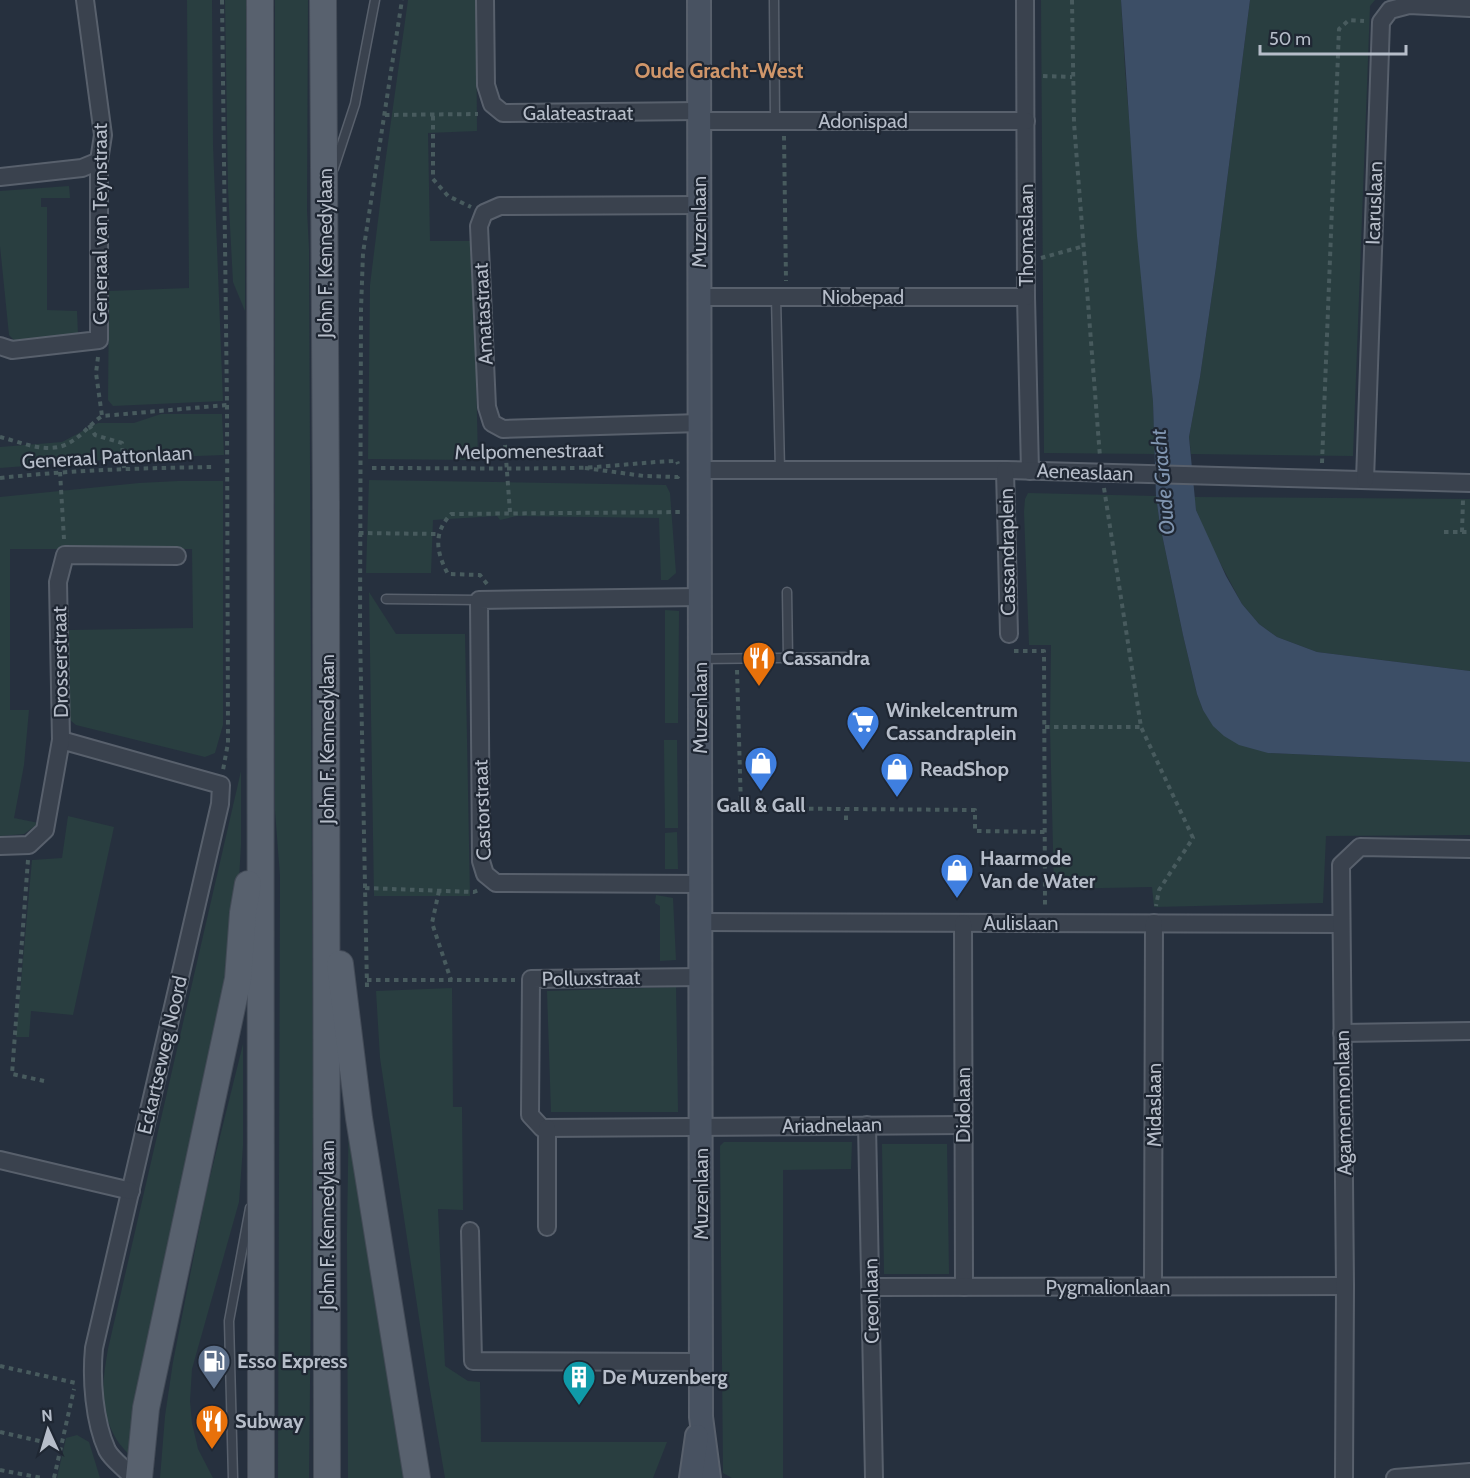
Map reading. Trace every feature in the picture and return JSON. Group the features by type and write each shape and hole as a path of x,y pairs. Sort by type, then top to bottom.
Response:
{"main road":[{"path":"260,0 261,1478"},
{"name":"John F. Kennedylaan","path":"323,0 327,1478"},
{"path":"139,1478 146,1408 238,979 243,914 260,825"},
{"path":"327,860 359,1118 417,1478"}],"street":[{"name":"Generaal van Teynstraat","path":"85,0 103,135 99,160 99,340"},
{"name":"Galateastraat","path":"485,0 486,85 492,104 503,113 699,116"},
{"name":"Muzenlaan","path":"699,0 700,423 691,470 700,597 701,1417 709,1478"},
{"name":"Thomaslaan","path":"1025,0 1026,297 1030,471"},
{"path":"1381,22 1390,10 1409,5 1470,8"},
{"name":"Icaruslaan","path":"1365,480 1381,22"},
{"name":"Adonispad","path":"699,116 779,120 1026,121"},
{"path":"0,177 82,168 99,160"},
{"path":"484,213 500,206 699,205"},
{"name":"Amatastraat","path":"484,213 478,226 487,407 492,423 503,429 700,423"},
{"name":"Niobepad","path":"700,297 1026,297"},
{"path":"0,346 12,350 99,340"},
{"name":"Aeneaslaan","path":"691,470 1005,470 1467,483"},
{"name":"Cassandraplein","path":"1005,470 1009,634"},
{"path":"65,555 177,556"},
{"name":"Drosserstraat","path":"29,845 45,830 61,740 58,582 65,555"},
{"path":"479,600 700,597"},
{"name":"Castorstraat","path":"479,600 481,861 485,874 496,883 700,884"},
{"path":"61,740 221,785"},
{"name":"Eckartseweg Noord","path":"133,1478 108,1452 96,1408 91,1374 93,1348 220,804 221,785"},
{"path":"0,846 29,845"},
{"name":"Agamemnonlaan","path":"1344,1478 1345,1286 1341,865 1360,847 1470,849"},
{"name":"Aulislaan","path":"701,922 1341,924"},
{"name":"Didolaan","path":"963,923 964,1287"},
{"name":"Midaslaan","path":"1153,1287 1154,923"},
{"name":"Polluxstraat","path":"547,1128 542,1128 530,1115 531,979 701,977"},
{"path":"1342,1033 1470,1032"},
{"name":"Creonlaan","path":"867,1125 874,1478"},
{"name":"Ariadnelaan","path":"701,1128 963,1125"},
{"path":"547,1227 547,1128 701,1128"},
{"path":"0,1160 131,1191"},
{"path":"470,1231 473,1361 701,1362"},
{"name":"Pygmalionlaan","path":"871,1287 1345,1286"},
{"name":"Muzenlaan","path":"692,1478 701,1417"},
{"path":"1395,1478 1470,1472"}],"lane":[{"path":"325,194 355,104 375,0"},
{"path":"774,0 779,120"},
{"path":"780,470 781,297"},
{"path":"787,592 788,658"},
{"path":"386,599 479,600"},
{"path":"700,659 845,657"},
{"path":"233,1478 229,1321 261,1146"}],"path":[{"path":"221,785 228,743 222,0"},
{"name":"John F. Kennedylaan","path":"367,994 359,533 363,253 402,0"},
{"path":"1072,0 1072,77 1102,473 1141,727 1193,838 1158,890 1154,923"},
{"path":"1322,479 1339,29 1349,20 1381,22"},
{"path":"1026,76 1072,77"},
{"path":"385,115 433,116 503,113"},
{"path":"433,116 434,179 448,196 484,213"},
{"path":"779,120 781,297"},
{"path":"1027,262 1084,246"},
{"path":"99,340 96,373 102,416"},
{"path":"0,436 35,446 52,448 68,444 102,416 227,405"},
{"path":"89,425 94,435 122,443 124,468"},
{"name":"Melpomenestraat","path":"372,468 578,468 677,461 691,470"},
{"name":"Generaal Pattonlaan","path":"0,478 124,468 215,467"},
{"path":"578,468 644,476 678,477 691,470"},
{"path":"507,469 510,512"},
{"path":"60,472 65,555"},
{"path":"1462,532 1467,483"},
{"path":"496,599 480,574 448,574 440,560 438,534 442,523 451,514 672,513"},
{"path":"1444,532 1470,532"},
{"path":"359,533 438,534"},
{"path":"1009,634 1010,651 1044,651 1045,922"},
{"path":"737,658 741,807"},
{"path":"1045,727 1141,727"},
{"path":"700,808 975,810 975,831 1046,832"},
{"path":"846,809 846,820"},
{"path":"29,845 12,1074 44,1081"},
{"path":"365,888 474,892 496,883"},
{"path":"439,891 432,923 451,980"},
{"path":"367,980 531,979"},
{"path":"54,1478 76,1383 93,1348"},
{"path":"0,1366 76,1383"},
{"path":"0,1432 61,1446"},
{"path":"0,1470 42,1478"}],"green space":[{"path":"187,0 212,0 213,145 223,401 113,406 108,400 109,291 189,288"},
{"path":"225,0 246,0 245,311 233,282 228,189"},
{"path":"275,0 308,0 307,211 313,1104 309,1478 278,1478 280,876 275,811"},
{"path":"408,0 476,0 477,131 428,133 430,241 473,241 478,460 368,459 370,285"},
{"path":"1041,0 1121,0 1153,402 1155,454 1044,453"},
{"path":"1250,0 1375,0 1370,6 1353,456 1191,454 1189,437 1216,267"},
{"path":"69,186 70,198 41,198 41,207 47,207 47,310 77,311 78,334 15,341 9,335 0,246 0,191"},
{"path":"161,414 222,414 224,455 116,459 0,468 0,447 62,442 98,423 134,423"},
{"path":"369,480 666,485 670,493 676,573 668,580 661,580 659,518 517,516 500,520 497,516 433,520 431,573 366,573"},
{"path":"178,481 223,481 223,725 215,753 205,757 76,725 70,720 68,714 69,630 193,628 192,549 10,549 10,710 29,710 24,765 14,818 39,823 24,834 0,836 0,497"},
{"path":"1028,493 1156,496 1183,635 1203,710 1268,753 1470,762 1470,835 1326,836 1323,903 1154,907 1152,887 1054,889 1050,727 1051,645 1029,645 1024,512"},
{"path":"1194,497 1470,499 1470,671 1317,652 1277,637 1259,624 1242,604 1210,544 1196,510"},
{"path":"369,592 396,634 465,634 470,896 374,896"},
{"path":"665,610 679,611 678,723 665,723"},
{"path":"664,740 677,740 678,828 665,828"},
{"path":"241,771 241,845 237,913 227,995 135,1461 116,1439 106,1414 103,1382 106,1360"},
{"path":"68,816 114,827 73,1015 31,1011 29,1037 16,1037 32,860 62,858"},
{"path":"677,832 678,869 665,869 665,833"},
{"path":"656,895 673,898 676,960 660,961 660,906 655,903"},
{"path":"676,987 678,1112 551,1112 547,991"},
{"path":"452,988 453,1107 462,1107 463,1210 438,1209 445,1366 468,1381 480,1382 481,1442 667,1442 653,1478 445,1478 380,1058 376,991"},
{"path":"243,1044 243,1146 239,1202 192,1369 190,1401 192,1423 198,1449 213,1478 160,1478 165,1416 173,1362 207,1189"},
{"path":"349,1101 380,1296 404,1478 348,1478"},
{"path":"724,1142 852,1142 851,1169 783,1170 783,1478 732,1478 723,1473 720,1146"},
{"path":"882,1144 947,1144 949,1274 884,1274"},
{"path":"77,1435 89,1442 100,1478 57,1478 66,1438"}],"water":[{"name":"Oude Gracht","path":"1121,0 1250,0 1216,267 1189,437 1196,510 1226,576 1242,604 1259,624 1277,637 1317,652 1470,671 1470,762 1268,753 1239,745 1224,736 1213,726 1203,710 1183,635 1156,496 1153,402 1137,236"}],"place":[{"name":"Cassandra","path":"759,687"},
{"name":"Winkelcentrum Cassandraplein","path":"863,751"},
{"name":"Gall & Gall","path":"761,792"},
{"name":"ReadShop","path":"897,798"},
{"name":"Haarmode Van de Water","path":"957,899"},
{"name":"Esso Express","path":"214,1390"},
{"name":"De Muzenberg","path":"579,1406"},
{"name":"Subway","path":"212,1450"}],"district":[{"name":"Oude Gracht-West","path":"719,71"}]}
